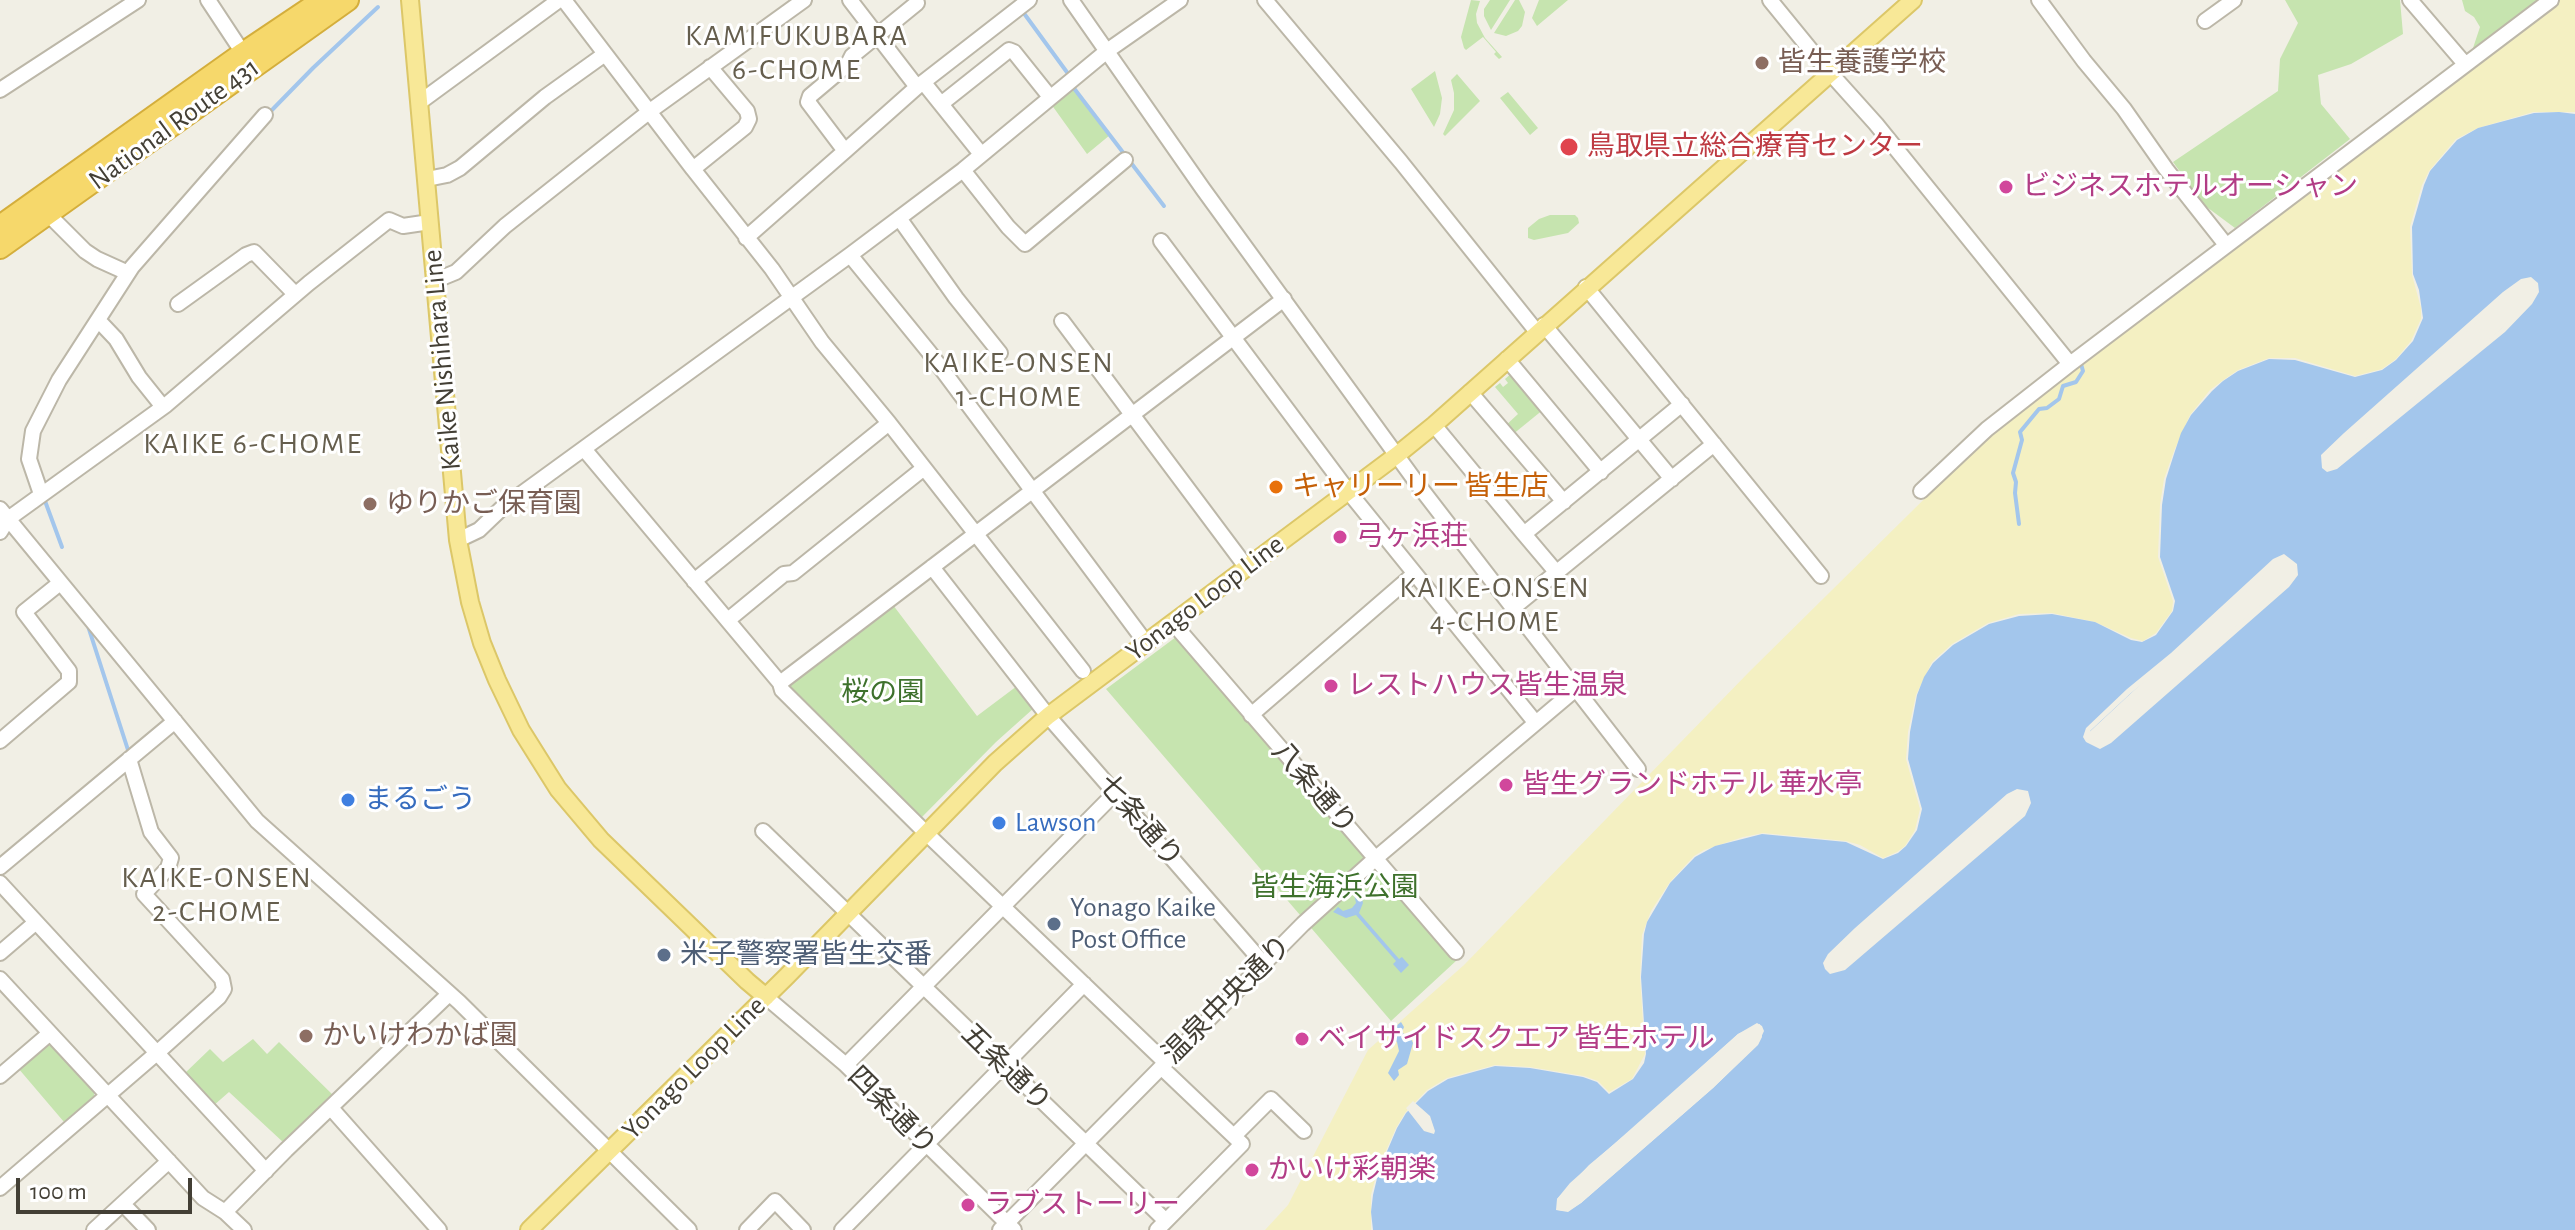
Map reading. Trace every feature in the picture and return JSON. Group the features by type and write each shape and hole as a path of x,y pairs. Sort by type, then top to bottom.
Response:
{"highway":[{"name":"National Route 431","path":"0,225 322,0"},
{"name":"National Route 431","path":"0,248 348,0"}],"main road":[{"name":"Kaike Nishihara Line","path":"410,0 458,540 482,643 511,709 558,789 601,840 766,997"},
{"name":"Yonago Loop Line","path":"529,1230 766,997 995,763 1048,716 1434,425 1913,0"}],"street":[{"path":"0,90 138,0"},
{"path":"208,0 243,53"},
{"path":"420,102 562,0 772,269 822,342 1083,671"},
{"path":"434,281 456,272 505,226 650,111 804,0"},
{"path":"850,0 876,35 941,104 981,154"},
{"path":"746,238 920,85 1029,0"},
{"path":"1071,0 1203,189 1397,455 1638,769"},
{"path":"458,540 479,530 502,508 850,255 963,170 1107,51 1180,0"},
{"path":"1265,0 1540,328 1672,479"},
{"path":"1770,0 1876,124 2070,364"},
{"path":"2039,0 2226,245"},
{"path":"2205,21 2234,0"},
{"path":"2410,0 2465,64"},
{"path":"1921,491 1987,429 2070,364 2551,0"},
{"path":"845,151 809,105 808,99 876,35 917,3"},
{"path":"941,104 1009,50 1014,52 1050,97"},
{"path":"427,179 447,175 460,168 545,97 605,54"},
{"path":"693,169 745,127 749,119 747,111 710,67"},
{"path":"41,494 29,459 33,431 59,380 152,241 265,115"},
{"path":"963,170 1025,244 1125,160"},
{"path":"48,214 85,251 128,273"},
{"path":"899,218 1000,353"},
{"path":"0,532 4,514 41,494 163,407 295,294 389,220 403,226 430,222"},
{"path":"1161,241 1348,491 1535,722"},
{"path":"178,304 254,252 295,294"},
{"path":"850,255 929,352 1146,643"},
{"path":"1586,287 1821,576"},
{"path":"780,683 1284,299"},
{"path":"98,320 116,339 139,377 163,407"},
{"path":"1062,321 1247,568"},
{"path":"1507,359 1601,472"},
{"path":"1470,392 1564,502"},
{"path":"1524,534 1682,404"},
{"path":"694,581 889,423"},
{"path":"1434,425 1557,573"},
{"path":"1513,608 1714,444"},
{"path":"584,449 780,683 782,690 1084,984 1237,1141"},
{"path":"728,620 784,574 793,573 924,468"},
{"path":"4,514 257,821 449,994 611,1150 688,1230"},
{"name":"七条通り","path":"932,567 1048,716 1263,963"},
{"path":"1251,715 1414,574"},
{"path":"0,741 71,678 69,671 24,612 60,583"},
{"name":"八条通り","path":"1173,623 1456,952"},
{"name":"温泉中央通り","path":"1007,1228 1263,963 1376,858 1576,689"},
{"path":"0,867 175,721"},
{"path":"0,1188 219,997 224,984 144,894 168,868 171,858 151,832 129,759"},
{"path":"846,1065 1115,793"},
{"name":"五条通り","path":"763,831 1086,1143 1162,1225"},
{"path":"0,883 266,1171"},
{"path":"0,953 35,923"},
{"path":"0,979 203,1198 234,1223 266,1171 449,994"},
{"path":"846,1229 1084,984"},
{"name":"四条通り","path":"766,997 846,1065 1007,1228"},
{"path":"0,1076 49,1034"},
{"path":"1162,1225 1271,1099 1304,1131"},
{"path":"331,1108 439,1230"},
{"path":"94,1230 169,1161"},
{"path":"747,1230 775,1201 803,1230"},
{"path":"123,1204 148,1230"}],"green space":[{"path":"1471,0 1480,1 1477,23 1485,38 1502,57 1499,59 1483,37 1466,50 1464,48 1461,37"},
{"path":"1490,0 1510,0 1491,30 1484,16 1484,9"},
{"path":"1515,0 1519,0 1525,12 1522,26 1506,36 1494,33"},
{"path":"1539,0 1568,0 1537,26 1532,18"},
{"path":"2285,0 2400,0 2403,34 2351,64 2318,75 2321,104 2350,139 2235,228 2204,205 2173,162 2278,91 2280,59 2298,23"},
{"path":"2462,0 2539,0 2472,51 2480,27 2474,17 2465,11"},
{"path":"1435,71 1442,98 1434,127 1411,89"},
{"path":"1457,74 1480,101 1445,136 1443,134 1454,110 1451,80"},
{"path":"1072,87 1110,135 1087,154 1051,104"},
{"path":"1508,92 1538,128 1530,135 1500,98"},
{"path":"1550,215 1575,215 1579,223 1568,233 1534,240 1528,238 1528,228"},
{"path":"1513,372 1544,409 1512,435 1504,427 1518,414 1495,387 1508,383 1505,379"},
{"name":"桜の園","path":"893,605 977,716 1017,686 1034,708 922,817 790,688 791,683"},
{"name":"皆生海浜公園","path":"1176,637 1457,960 1391,1021 1106,689"},
{"path":"253,1039 267,1054 279,1042 335,1097 284,1143 229,1092 213,1106 184,1074 210,1049 223,1062"},
{"path":"46,1045 54,1046 94,1087 94,1096 64,1122 18,1068"}],"sand":[{"path":"2558,0 2575,0 2575,112 2533,112 2478,128 2456,139 2429,171 2410,227 2412,275 2421,319 2411,341 2396,359 2382,369 2355,376 2295,358 2269,358 2238,370 2222,381 2210,390 2190,415 2164,479 2158,557 2173,601 2172,611 2156,633 2143,641 2095,622 2052,613 2019,614 1988,623 1952,644 1932,662 1916,695 1906,759 1920,809 1915,830 1905,846 1883,858 1846,841 1763,833 1704,850 1694,856 1670,882 1651,911 1642,935 1640,977 1645,1054 1632,1079 1609,1092 1598,1081 1584,1076 1495,1065 1447,1078 1427,1090 1405,1113 1396,1128 1378,1169 1371,1195 1371,1230 1265,1230 1288,1205 1368,1050 1464,965 1749,672 1988,436 2188,284 2230,247 2328,172"}],"water":[{"path":"2534,113 2575,114 2575,1230 1373,1230 1373,1195 1379,1170 1397,1128 1406,1113 1428,1091 1448,1079 1495,1066 1530,1068 1583,1077 1597,1082 1609,1094 1633,1079 1646,1054 1641,977 1647,922 1670,883 1695,857 1715,846 1762,834 1846,842 1883,859 1906,846 1917,830 1922,809 1908,759 1917,695 1933,663 1953,645 1989,624 2019,616 2052,614 2095,622 2131,640 2142,642 2156,635 2173,611 2175,601 2160,557 2166,479 2181,433 2191,415 2223,381 2238,371 2269,359 2295,360 2355,377 2382,370 2396,360 2413,341 2423,318 2413,274 2412,227 2430,171 2457,140 2478,128","holes":["2522,280 2537,283 2531,304 2337,468 2322,468 2324,453","2284,556 2295,564 2297,575 2100,748 2084,737","2017,791 2027,793 2030,803 2024,814 1837,972 1826,969 1830,955","1760,1024 1762,1037 1758,1045 1713,1088 1581,1203 1568,1212 1556,1210 1557,1199 1570,1183 1738,1034"]},
{"path":"1359,889 1363,903 1359,913 1399,959 1402,957 1409,965 1401,973 1393,964 1396,961 1356,915 1346,918 1333,912 1338,907 1343,911 1352,908 1356,903 1354,894"},
{"path":"1401,1022 1404,1027 1402,1032 1405,1035 1408,1033 1413,1043 1407,1064 1398,1070 1399,1075 1394,1081 1388,1073 1399,1051 1397,1042 1387,1034 1391,1034 1394,1028 1396,1030"}],"pier":[{"path":"2531,277 2538,283 2539,292 2532,304 2505,332 2337,469 2327,472 2322,468 2321,455 2344,433 2521,279","holes":["2530,282 2534,287 2532,295 2502,328 2335,464 2326,466 2326,457 2347,437 2506,296"]},
{"path":"2284,554 2297,564 2298,575 2289,587 2111,743 2100,749 2086,742 2083,737 2086,728 2273,559","holes":["2284,560 2292,566 2293,574 2285,583 2108,738 2099,744 2090,738 2090,731 2276,564"]},
{"path":"2017,789 2028,791 2031,803 2025,816 1845,970 1830,974 1825,969 1823,963 1828,954 1855,928 2007,794","holes":["2018,795 2024,796 2026,803 2021,811 1842,966 1829,967 1833,957 1859,932"]},
{"path":"1757,1023 1764,1031 1758,1044 1713,1088 1581,1203 1568,1211 1557,1210 1557,1199 1589,1165 1738,1034","holes":["1755,1028 1760,1031 1755,1042 1710,1086 1579,1200 1566,1208 1559,1207 1564,1197 1591,1168 1741,1038"]},
{"path":"1413,1101 1430,1116 1434,1134 1424,1131 1406,1108"}],"waterway":[{"path":"271,111 378,7"},
{"path":"1023,12 1069,75"},
{"path":"1073,87 1164,206"},
{"path":"2019,524 2013,473 2022,440 2020,432 2039,409 2047,408 2059,399 2063,386 2076,382 2083,371 2081,364"},
{"path":"45,501 62,547"},
{"path":"87,623 128,750"}],"place":[{"name":"皆生養護学校","path":"1762,63"},
{"name":"鳥取県立総合療育センター","path":"1569,147"},
{"name":"ビジネスホテルオーシャン","path":"2006,187"},
{"name":"キャリーリー 皆生店","path":"1276,487"},
{"name":"ゆりかご保育園","path":"370,504"},
{"name":"弓ヶ浜荘","path":"1340,537"},
{"name":"レストハウス皆生温泉","path":"1331,686"},
{"name":"皆生グランドホテル 華水亭","path":"1506,785"},
{"name":"まるごう","path":"348,800"},
{"name":"Lawson","path":"999,823"},
{"name":"Yonago Kaike Post Office","path":"1054,924"},
{"name":"米子警察署皆生交番","path":"664,955"},
{"name":"かいけわかば園","path":"306,1036"},
{"name":"ベイサイドスクエア 皆生ホテル","path":"1302,1039"},
{"name":"かいけ彩朝楽","path":"1252,1170"},
{"name":"ラブストーリー","path":"968,1205"}],"district":[{"name":"KAMIFUKUBARA 6-CHOME","path":"797,53"},
{"name":"KAIKE-ONSEN 1-CHOME","path":"1019,380"},
{"name":"KAIKE 6-CHOME","path":"253,444"},
{"name":"KAIKE-ONSEN 4-CHOME","path":"1495,605"},
{"name":"KAIKE-ONSEN 2-CHOME","path":"217,895"}]}
